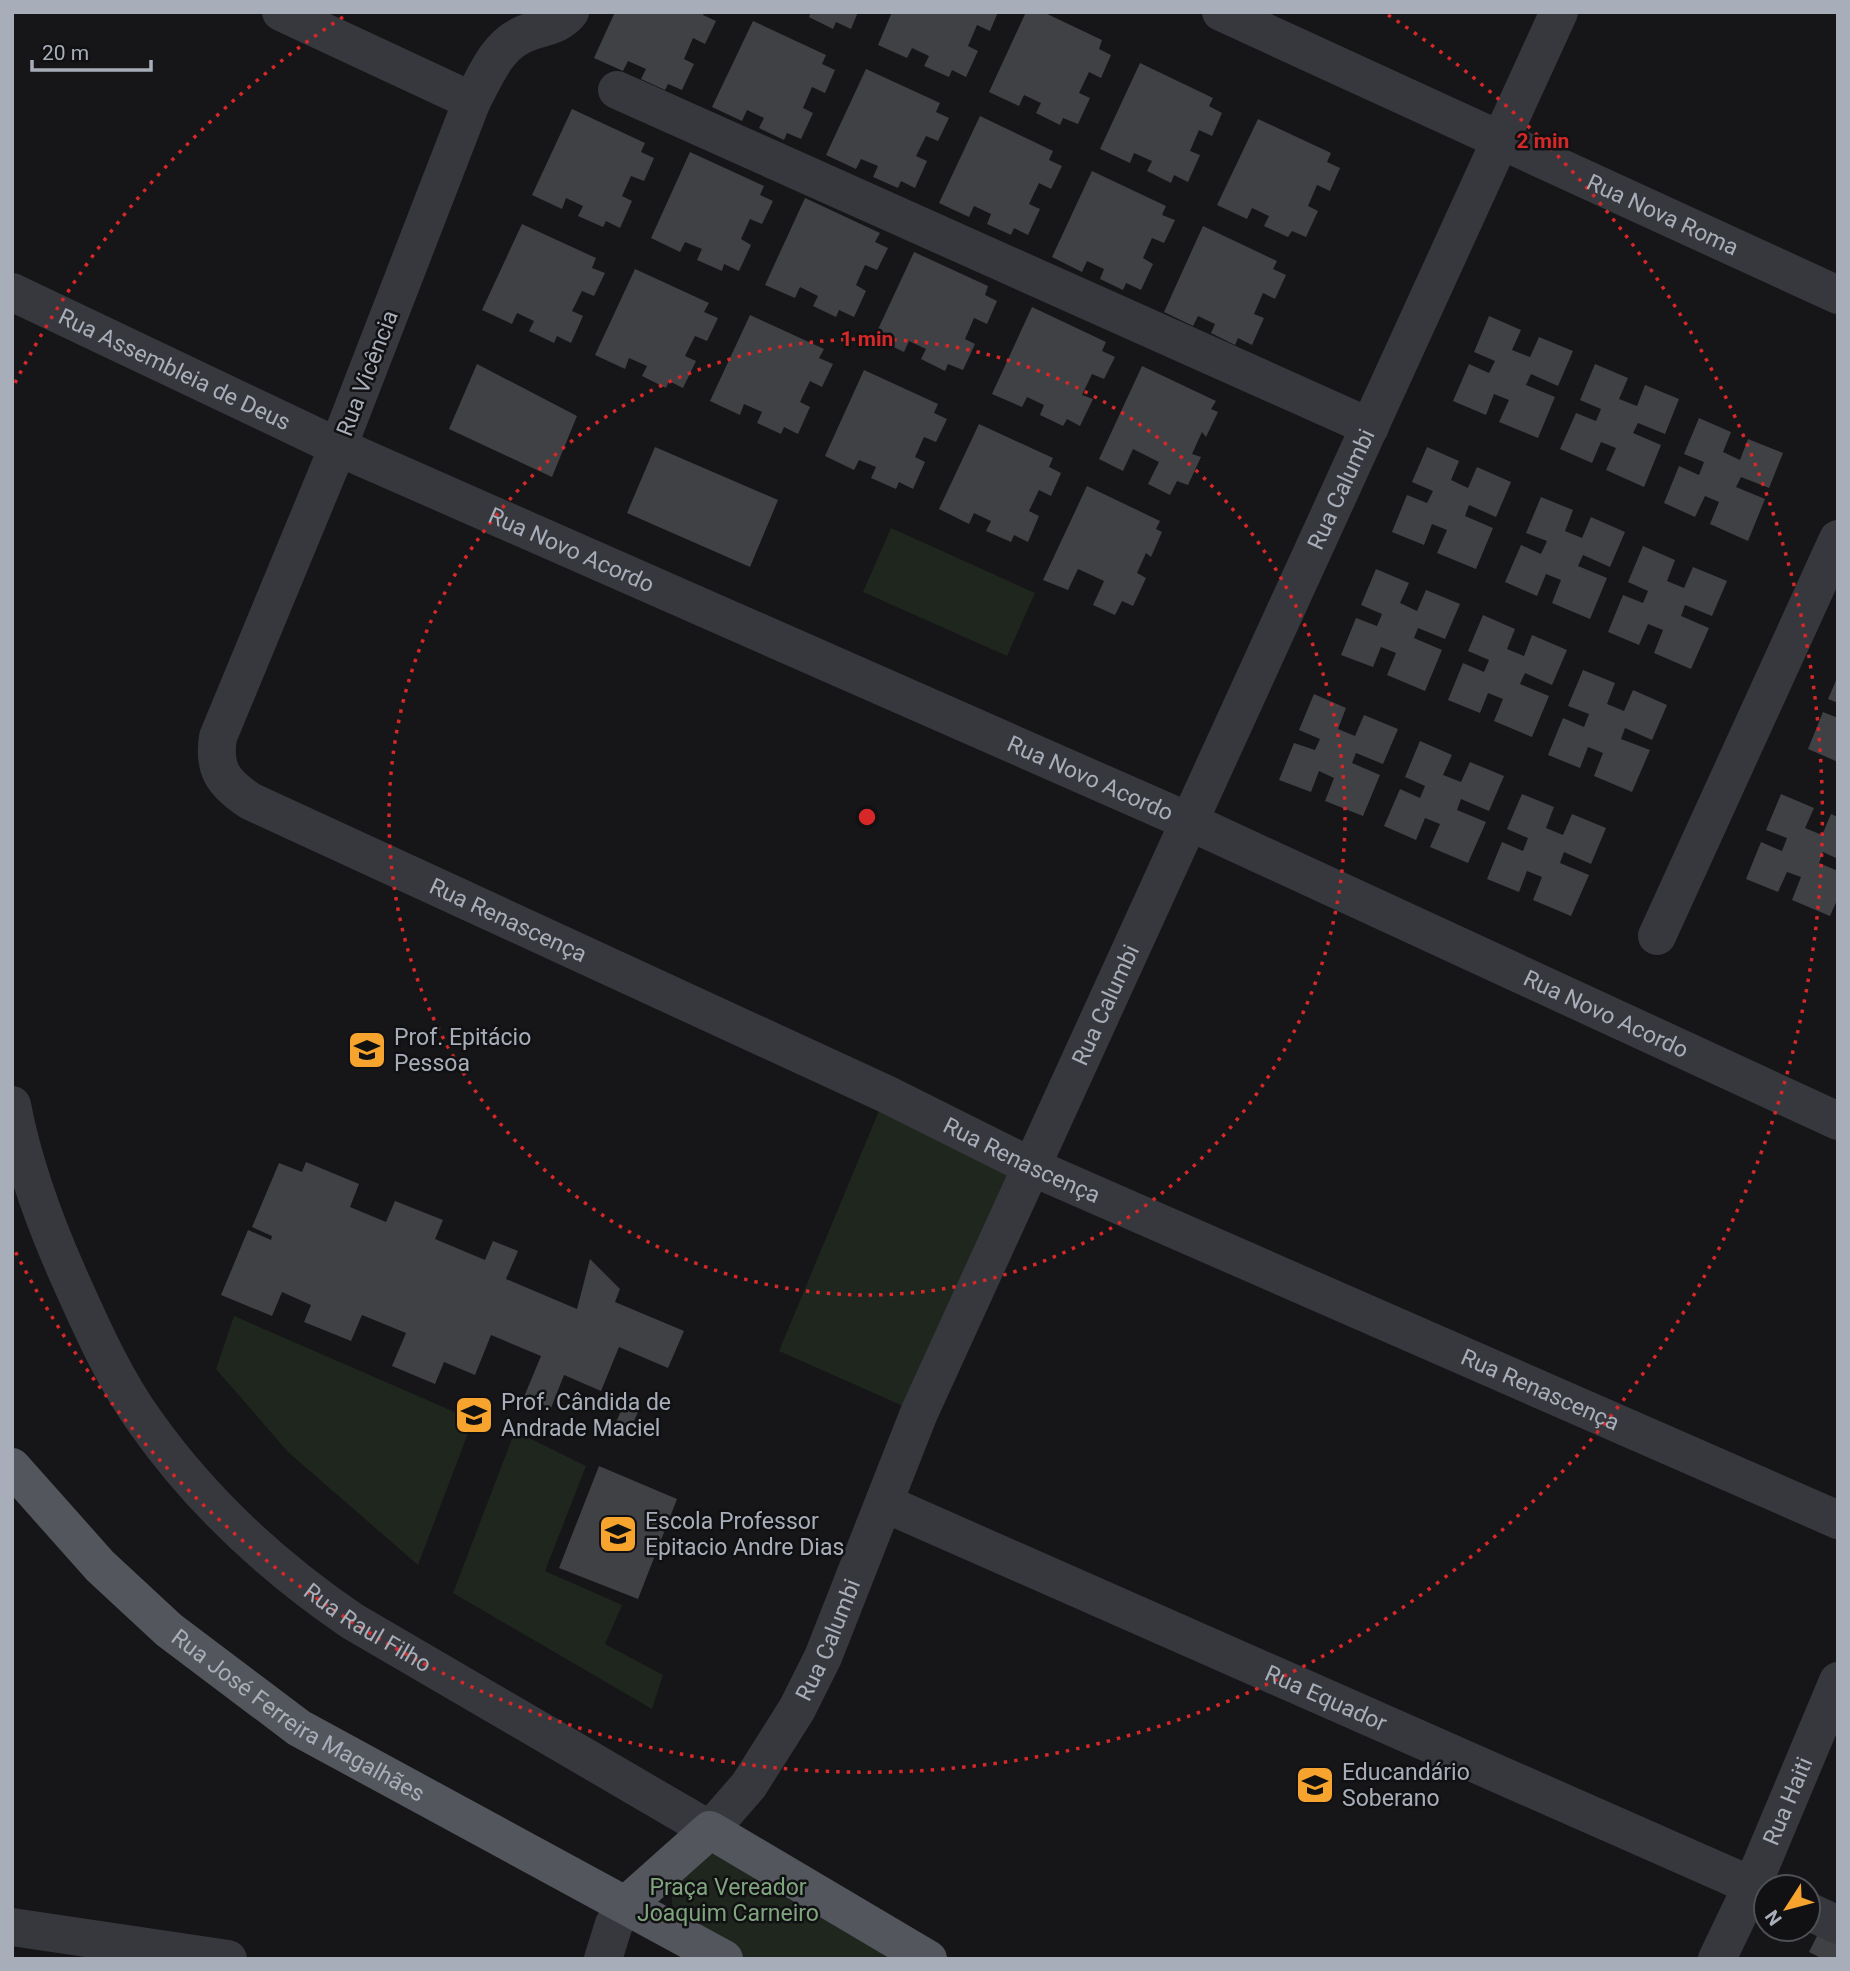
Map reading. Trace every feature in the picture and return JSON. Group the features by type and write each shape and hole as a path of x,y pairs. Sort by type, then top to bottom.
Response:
{"main road":[{"name":"Rua José Ferreira Magalhães","path":"12,1467 100,1566 169,1630 299,1728 724,1959"},
{"name":"Rua Calumbi","path":"627,1904 710,1830"},
{"name":"Rua Raul Filho","path":"710,1830 928,1959"}],"street":[{"path":"281,12 472,101"},
{"name":"Rua Vicência","path":"222,774 215,757 218,737 338,447 472,101 501,51 524,34 554,27 570,12"},
{"name":"Rua Nova Roma","path":"1220,12 1838,295"},
{"name":"Rua Calumbi","path":"710,1830 750,1785 797,1709 824,1657 886,1504 919,1413 1559,12"},
{"path":"617,90 1370,427"},
{"name":"Rua Assembleia de Deus","path":"12,292 338,447"},
{"name":"Rua Novo Acordo","path":"338,447 1190,822 1838,1121"},
{"path":"1657,936 1838,539"},
{"name":"Rua Renascença","path":"222,774 231,788 250,801 886,1094 1032,1167 1838,1520"},
{"name":"Rua Raul Filho","path":"12,1105 50,1234 86,1315 144,1421 215,1507 261,1552 312,1594 352,1621 710,1830"},
{"name":"Rua Equador","path":"886,1504 1752,1886"},
{"name":"Rua Haiti","path":"1765,1873 1838,1681"},
{"name":"Rua Haiti","path":"1717,1959 1752,1901"},
{"name":"Rua Calumbi","path":"603,1959 614,1924 627,1904"},
{"path":"12,1927 228,1959"}],"green space":[{"path":"891,528 1035,593 1007,656 863,592"},
{"path":"886,1094 1032,1167 919,1413 779,1351"},
{"path":"234,1316 473,1420 418,1565 288,1452 216,1369"},
{"path":"515,1431 586,1466 545,1571 622,1605 605,1644 663,1675 652,1709 453,1593"},
{"name":"Praça Vereador Joaquim Carneiro","path":"725,1839 927,1959 729,1959 673,1927 671,1869"}],"building":[{"path":"615,12 705,12 703,15 716,21 705,44 693,38 684,59 694,64 682,90 668,84 665,90 641,79 646,69 628,61 623,71 594,58"},
{"path":"811,12 858,12 851,29 836,22 833,29 809,17"},
{"path":"892,12 998,12 990,31 977,25 968,46 978,51 966,77 952,70 949,77 924,66 929,56 912,48 907,58 878,45"},
{"path":"1026,12 1043,12 1102,40 1099,49 1111,55 1101,78 1089,72 1079,93 1090,98 1078,124 1063,118 1060,125 1036,113 1041,103 1024,95 1019,106 989,92"},
{"path":"753,21 826,55 822,64 835,70 825,93 812,87 803,108 813,113 801,139 787,133 784,140 759,128 764,118 747,110 742,121 712,107"},
{"path":"1140,63 1213,98 1209,106 1222,113 1212,136 1199,130 1190,151 1200,155 1188,182 1174,175 1171,183 1147,171 1152,161 1134,153 1130,163 1100,149"},
{"path":"866,69 940,103 936,112 949,118 938,141 926,136 916,156 927,161 915,188 901,181 898,188 873,177 878,166 861,159 856,169 826,155"},
{"path":"572,109 645,143 641,152 654,158 644,181 631,176 622,196 632,201 620,228 606,221 603,227 578,216 583,206 566,198 562,209 532,195"},
{"path":"980,116 1053,151 1049,160 1062,166 1051,189 1039,183 1029,204 1040,209 1028,235 1014,228 1011,235 987,224 991,214 974,206 969,217 939,203"},
{"path":"1258,119 1331,153 1327,162 1340,168 1330,191 1317,185 1308,206 1318,211 1306,237 1292,231 1288,237 1264,226 1269,216 1252,208 1247,219 1217,205"},
{"path":"690,152 764,186 760,195 773,201 762,224 750,219 741,239 751,245 739,271 724,264 722,271 697,260 702,249 685,242 680,252 651,238"},
{"path":"1092,171 1166,206 1162,215 1175,220 1164,243 1152,238 1143,258 1153,264 1141,290 1126,283 1123,290 1100,279 1104,269 1087,261 1082,272 1052,257"},
{"path":"805,198 880,233 875,242 888,248 877,270 865,265 856,285 866,291 854,317 839,310 836,317 813,306 818,296 800,287 795,298 765,285"},
{"path":"522,224 596,258 592,268 605,273 594,296 582,291 572,311 583,316 571,343 557,336 554,343 529,331 534,321 517,313 512,324 482,310"},
{"path":"1203,226 1277,261 1273,269 1286,275 1275,299 1263,293 1254,314 1264,318 1252,345 1238,338 1235,345 1211,333 1215,324 1198,316 1193,326 1164,312"},
{"path":"914,252 988,286 985,295 997,301 987,324 974,318 965,339 975,344 963,370 948,364 945,371 921,359 926,349 909,341 904,352 874,338"},
{"path":"635,269 709,303 704,312 718,318 707,341 695,336 685,356 696,361 683,388 669,381 666,388 642,376 647,366 629,358 625,369 595,355"},
{"path":"1032,307 1106,342 1102,351 1115,357 1104,379 1092,374 1082,395 1093,399 1080,426 1067,419 1063,426 1040,415 1044,405 1027,397 1022,407 992,394"},
{"path":"750,315 824,349 819,358 833,364 822,387 810,381 800,402 810,407 798,434 784,427 781,434 757,423 762,412 744,404 740,415 710,401"},
{"path":"1489,316 1521,330 1512,350 1530,357 1539,337 1573,351 1558,386 1531,374 1526,385 1555,397 1538,438 1499,422 1509,400 1494,394 1486,415 1453,401 1469,364 1489,373 1495,361 1474,352"},
{"path":"477,364 577,416 552,477 449,429"},
{"path":"1595,364 1628,378 1619,399 1637,406 1645,385 1679,399 1665,434 1638,423 1633,433 1661,445 1644,487 1606,470 1616,448 1601,442 1592,463 1560,449 1576,413 1596,421 1601,409 1580,400"},
{"path":"1142,366 1216,401 1211,409 1218,412 1206,437 1202,432 1192,454 1201,457 1188,485 1177,481 1170,495 1148,484 1159,462 1133,449 1123,471 1099,459"},
{"path":"864,370 938,404 934,413 947,419 936,442 924,437 915,457 925,462 913,489 899,482 896,489 871,478 876,467 859,460 854,470 825,456"},
{"path":"1699,418 1731,432 1723,452 1740,460 1748,439 1783,453 1769,488 1741,477 1736,487 1765,499 1748,541 1710,524 1719,502 1705,496 1695,517 1664,503 1679,466 1699,475 1704,462 1684,454"},
{"path":"979,424 1053,458 1049,467 1061,473 1051,496 1039,490 1029,511 1039,516 1028,542 1014,535 1011,542 986,531 991,521 974,513 969,524 939,509"},
{"path":"655,447 778,500 750,567 627,513"},
{"path":"1427,447 1459,461 1451,480 1468,488 1477,467 1511,482 1496,517 1469,505 1465,516 1493,528 1476,569 1437,553 1447,530 1432,524 1424,545 1392,532 1407,495 1427,503 1433,491 1412,482"},
{"path":"1087,486 1160,521 1156,529 1162,532 1151,557 1146,553 1137,573 1146,578 1133,606 1122,601 1115,615 1093,605 1104,581 1078,569 1068,590 1043,580"},
{"path":"1541,497 1573,510 1565,531 1582,538 1591,517 1625,532 1610,567 1583,555 1578,566 1607,578 1590,619 1552,603 1561,580 1546,574 1537,596 1505,582 1521,545 1541,554 1547,541 1526,533"},
{"path":"1643,546 1675,560 1667,581 1684,588 1693,567 1727,581 1712,616 1685,605 1681,616 1709,628 1691,669 1654,653 1663,630 1648,624 1639,645 1608,632 1623,595 1643,603 1648,591 1628,582"},
{"path":"1376,569 1409,583 1400,603 1417,611 1426,590 1460,604 1445,639 1418,628 1414,638 1442,650 1425,691 1387,675 1396,653 1381,647 1373,667 1341,655 1356,618 1377,626 1382,614 1361,605"},
{"path":"1483,615 1515,629 1507,649 1524,656 1532,635 1567,650 1552,685 1525,673 1520,684 1549,696 1532,737 1494,721 1503,699 1488,693 1480,713 1448,700 1463,663 1484,672 1489,660 1468,651"},
{"path":"1583,670 1615,683 1607,704 1624,711 1633,690 1667,705 1652,740 1625,728 1621,739 1650,750 1632,792 1594,776 1603,753 1588,747 1580,768 1548,755 1563,718 1584,727 1589,714 1568,706"},
{"path":"1838,676 1838,703 1828,699"},
{"path":"1314,694 1346,708 1338,729 1355,736 1364,715 1398,729 1383,764 1356,753 1352,763 1380,775 1363,816 1325,801 1334,778 1319,771 1311,792 1279,780 1294,743 1315,750 1320,739 1299,730"},
{"path":"1823,712 1838,718 1838,762 1808,749"},
{"path":"1420,741 1452,755 1443,775 1461,782 1470,762 1504,776 1489,811 1461,799 1457,810 1486,822 1468,863 1430,847 1440,824 1425,818 1416,840 1384,826 1400,789 1420,798 1425,786 1405,777"},
{"path":"1522,794 1554,807 1546,828 1563,835 1572,814 1606,828 1591,864 1564,852 1560,863 1589,875 1571,916 1533,900 1542,877 1527,871 1519,892 1487,879 1502,842 1523,851 1528,838 1507,829"},
{"path":"1781,794 1814,808 1805,828 1822,835 1831,814 1838,817 1838,859 1823,852 1819,863 1838,871 1838,898 1830,916 1792,900 1801,877 1787,872 1778,892 1746,879 1761,842 1782,851 1787,838 1766,830"},
{"path":"306,1162 359,1184 350,1207 386,1222 395,1201 443,1220 435,1239 485,1260 493,1241 518,1251 506,1279 577,1309 590,1259 620,1289 615,1302 684,1331 668,1368 619,1347 601,1391 564,1375 551,1408 524,1397 541,1356 491,1335 475,1375 444,1362 435,1384 392,1366 406,1333 362,1315 351,1341 304,1322 311,1305 282,1292 272,1316 221,1295 248,1230 271,1240 272,1236 252,1227 279,1163 302,1172"},
{"path":"625,1401 640,1407 629,1433 614,1427"},
{"name":"Escola Professor Epitacio Andre Dias","path":"599,1466 677,1499 638,1599 559,1568"},
{"path":"1822,1928 1838,1936 1838,1959 1823,1959 1809,1952 1814,1943 1822,1943"}],"place":[{"name":"Prof. Epitácio Pessoa","path":"367,1050"},
{"name":"Prof. Cândida de Andrade Maciel","path":"474,1415"},
{"name":"Escola Professor Epitacio Andre Dias","path":"618,1534"},
{"name":"Educandário Soberano","path":"1315,1785"}]}
